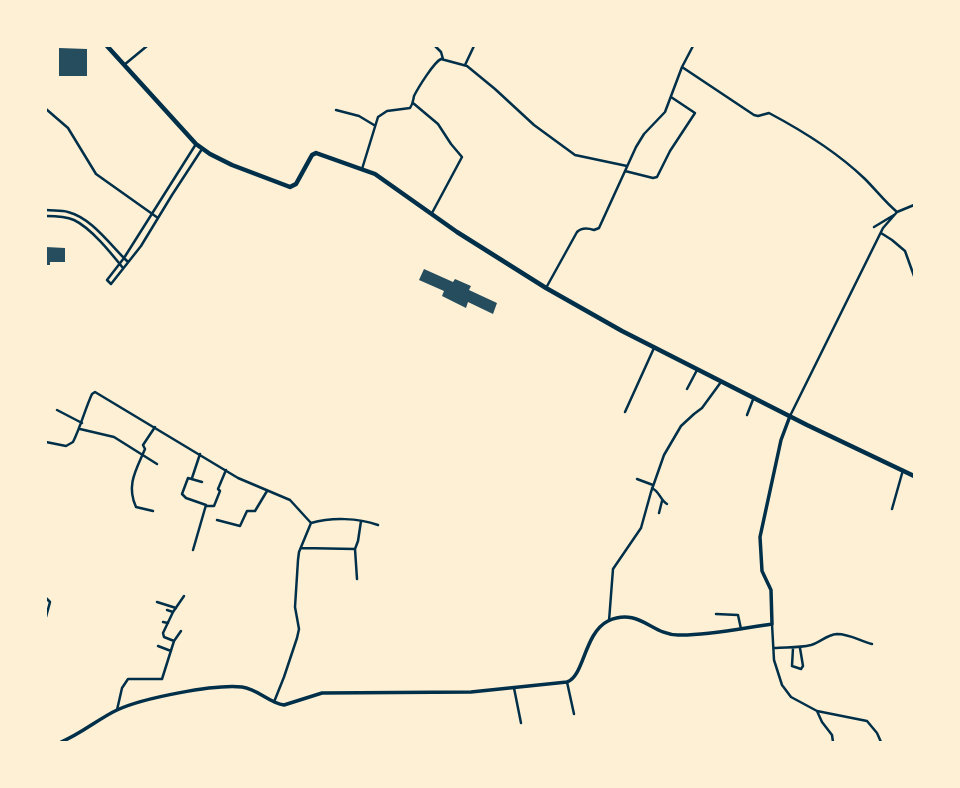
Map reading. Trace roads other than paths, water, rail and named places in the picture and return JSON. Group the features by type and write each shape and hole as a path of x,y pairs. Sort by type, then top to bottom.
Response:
{"main road":[{"path":"107,46 196,144 202,149 232,165 290,187 296,184 312,155 316,153 375,174 546,288 654,348 914,476"}],"street":[{"path":"123,65 147,46"},
{"path":"435,46 441,52 444,59"},
{"path":"464,65 474,46"},
{"path":"546,288 577,232 580,229 587,228 594,230 600,228 627,166 644,134 661,117 671,97 682,66 694,46"},
{"path":"362,169 374,125 381,114 409,109 413,103 415,95 429,72 438,60 444,59 464,65 495,89 534,125 575,155 627,166"},
{"path":"682,66 754,115 758,116 769,113 822,144 864,178 882,199 896,212"},
{"path":"625,171 653,178 657,177 670,151 695,113 671,97"},
{"path":"413,103 438,124 451,144 462,157 432,213"},
{"path":"46,109 68,128 96,174 158,218"},
{"path":"336,110 359,116 374,125"},
{"path":"196,144 153,214 124,258 107,280 111,284 141,246 202,149"},
{"path":"881,742 877,733 867,722 817,711 786,693 776,672 774,660 772,590 762,572 760,537 781,440 790,416 836,327 881,232 896,212 914,205"},
{"path":"46,210 69,212 79,216 92,226 128,262"},
{"path":"874,227 894,215"},
{"path":"46,216 59,216 75,221 87,230 123,268"},
{"path":"881,232 902,248 907,256 914,276"},
{"path":"910,267 914,265"},
{"path":"625,412 654,348"},
{"path":"687,389 697,369"},
{"path":"609,621 613,569 641,528 664,455 681,426 702,408 721,381"},
{"path":"46,442 69,445 73,442 80,429 88,403 92,394 95,392 226,470 267,491 275,493 294,504 311,523"},
{"path":"747,415 754,397"},
{"path":"56,410 82,423"},
{"path":"153,511 136,507 130,490 132,477 145,447 143,445 155,427"},
{"path":"80,429 114,437 157,464"},
{"path":"192,478 200,454"},
{"path":"202,482 192,478 187,479 183,495 205,504 206,506 214,506 220,491 218,489 226,470"},
{"path":"892,509 903,470"},
{"path":"637,478 653,486 659,493 662,500 667,504"},
{"path":"217,520 240,526 247,511 254,511 267,491"},
{"path":"659,512 662,500"},
{"path":"193,550 206,506"},
{"path":"311,523 330,519 361,521 378,525"},
{"path":"358,579 355,549 358,543 361,521"},
{"path":"274,702 299,629 295,604 298,560 311,523"},
{"path":"301,548 355,549"},
{"path":"174,641 163,636 173,612 184,596"},
{"path":"46,598 50,602 46,617"},
{"path":"157,602 176,608"},
{"path":"167,610 173,612"},
{"path":"716,614 738,614 741,629"},
{"path":"61,742 117,710 134,704 179,693 233,686 251,690 274,702 282,705 288,705 316,694 472,692 567,682 576,675 591,638 605,623 628,617 676,636 772,624"},
{"path":"163,622 168,623"},
{"path":"117,710 122,688 128,679 162,679 174,641 181,631"},
{"path":"774,648 800,648 811,645 835,634 855,637 872,644"},
{"path":"158,646 171,650"},
{"path":"793,648 792,666 801,669 803,666 800,648"},
{"path":"567,682 574,714"},
{"path":"514,688 521,723"},
{"path":"817,711 822,722 832,735 833,742"}]}
